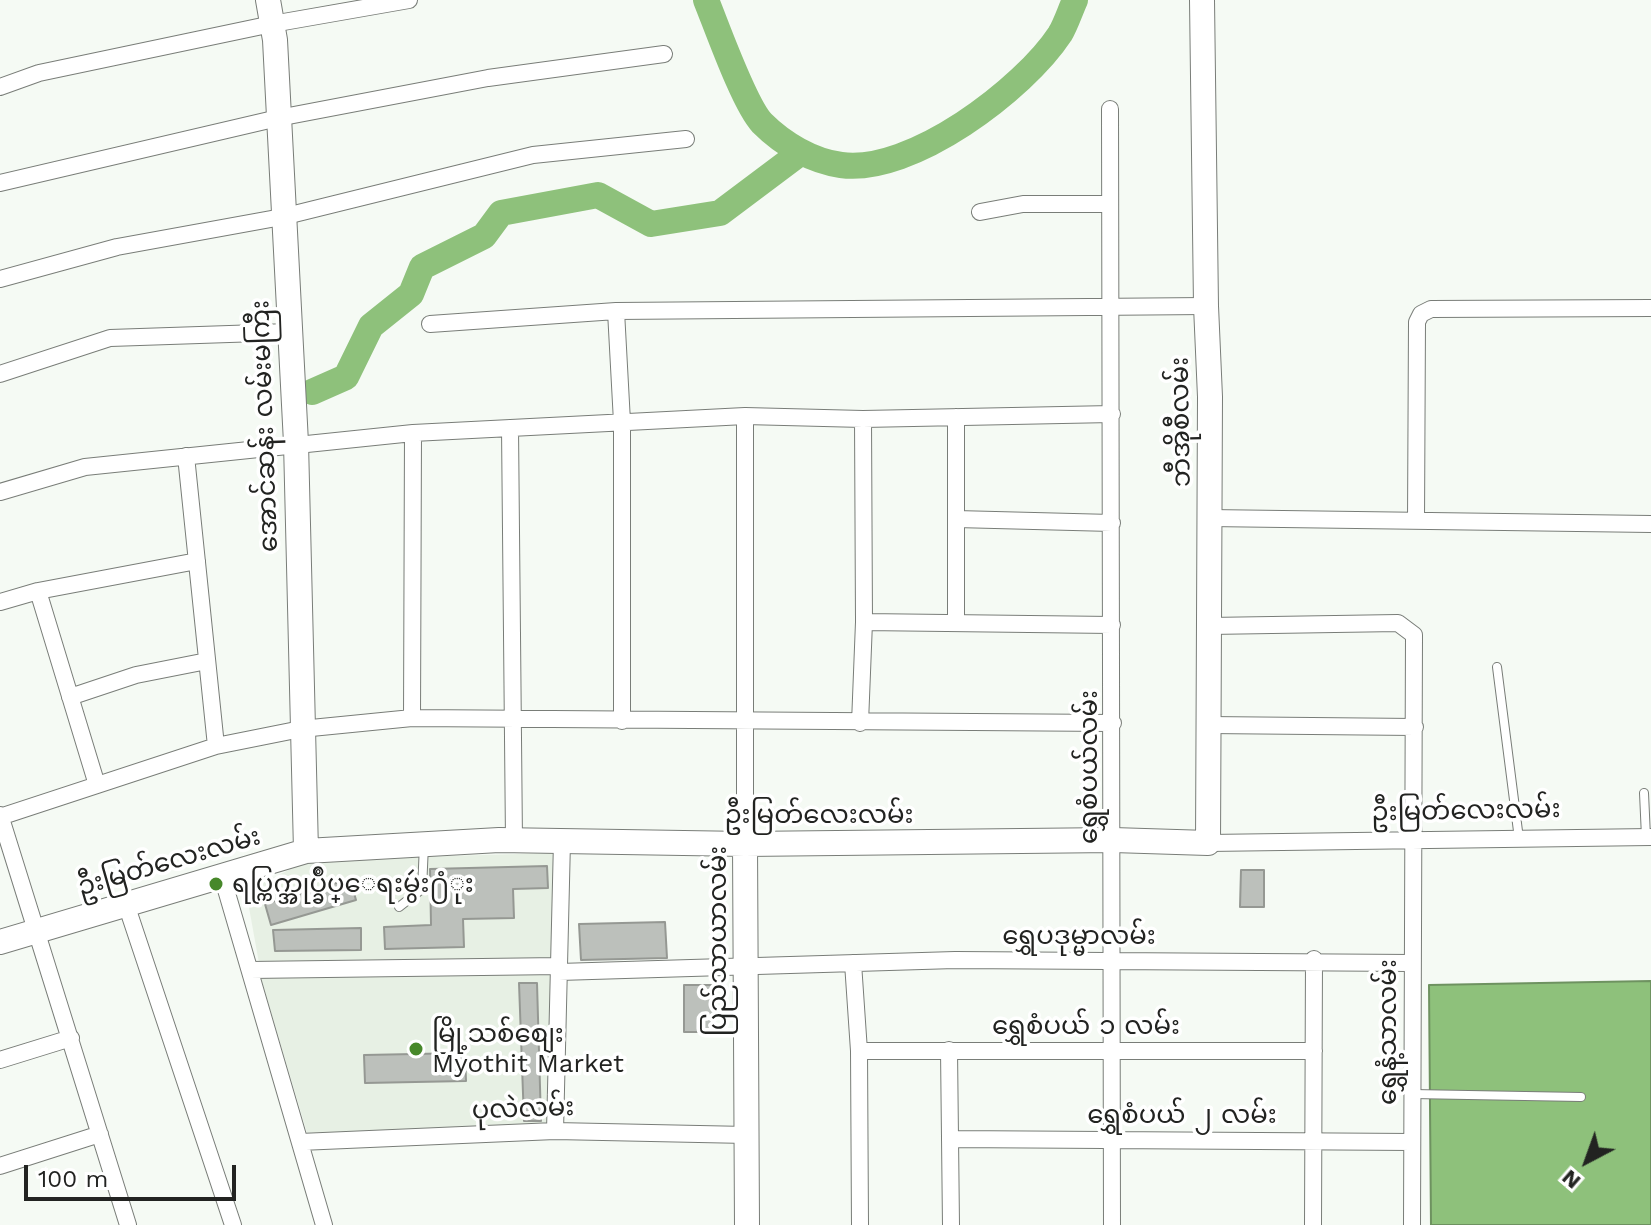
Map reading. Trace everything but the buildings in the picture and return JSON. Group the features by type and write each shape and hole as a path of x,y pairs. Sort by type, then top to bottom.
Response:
{"main road":[{"name":"ဘီအိုစီလမ်း","path":"1202,0 1210,397 1208,843"},
{"name":"အောင်ဆန်း လမ်းမကြီး","path":"270,12 296,443 306,851"},
{"name":"ဦးမြတ်လေးလမ်း","path":"0,942 306,851 514,841 745,844 1113,840 1208,843"},
{"name":"ပြည်သာယာလမ်း","path":"745,844 747,1225"}],"street":[{"path":"0,87 39,73 270,12 409,0"},
{"path":"0,183 278,118 488,78 664,54"},
{"name":"ရွှေစံပယ်လမ်း","path":"1110,109 1112,1225"},
{"path":"0,279 117,247 282,217 533,155 686,139"},
{"path":"980,212 1023,204 1110,204"},
{"path":"430,324 616,311 1206,306"},
{"path":"1416,521 1417,322 1421,314 1431,309 1651,308"},
{"path":"616,311 622,422 622,721"},
{"path":"0,374 110,338 289,332"},
{"path":"0,492 85,467 413,433 745,416 863,419 1112,414"},
{"name":"ပြည်သာယာလမ်း","path":"745,416 745,844"},
{"path":"956,417 956,623"},
{"path":"860,723 864,622 863,419"},
{"path":"510,428 514,841"},
{"path":"412,718 413,433"},
{"path":"186,456 216,746"},
{"path":"1209,518 1651,524"},
{"path":"956,519 1112,523"},
{"path":"0,602 38,591 197,561"},
{"path":"38,591 97,785"},
{"path":"864,622 1112,625"},
{"name":"ရွှေနံ့သာလမ်း","path":"1209,626 1398,623 1414,635 1412,1225"},
{"path":"70,697 136,675 207,661"},
{"path":"128,1225 0,816 216,746 301,729 412,718 1113,723"},
{"path":"1208,725 1415,727"},
{"name":"ဦးမြတ်လေးလမ်း","path":"1208,843 1648,837"},
{"path":"555,1131 562,841"},
{"path":"222,876 324,1225"},
{"path":"126,904 233,1225"},
{"path":"1313,1225 1314,959"},
{"name":"ရွှေပဒုမ္မာလမ်း","path":"250,970 559,969 1113,960 1314,959 1412,963"},
{"path":"853,963 859,1051 860,1225"},
{"path":"0,1060 71,1038"},
{"path":"949,1050 951,1225"},
{"name":"ရွှေစံပယ် ၁ လမ်း","path":"859,1051 1314,1051"},
{"name":"ပုလဲလမ်း","path":"300,1142 555,1131 747,1135"},
{"path":"0,1166 100,1134"},
{"name":"ရွှေစံပယ် ၂ လမ်း","path":"951,1139 1412,1142"}],"lane":[{"path":"1497,667 1519,839"},
{"path":"1644,793 1648,837"},
{"path":"399,907 422,889 424,845"},
{"path":"1412,1094 1581,1097"}],"shaded area":[{"path":"553,853 552,960 259,963 246,891 309,860"},
{"name":"မြို့သစ်စျေး Myothit Market","path":"553,970 548,1125 307,1133 259,972"},
{"path":"1651,981 1651,1225 1431,1225 1429,985"}],"waterway":[{"path":"706,0 739,83 762,123 798,150 819,160 841,165 869,164 900,156 963,124 993,102 1043,56 1060,34 1075,0"},
{"path":"312,392 346,377 371,326 411,294 422,267 484,236 501,213 598,195 651,224 720,213 800,153"}],"place":[{"name":"ရပ္ကြက္အုပ္ခ်ဳပ္ေရးမွဴး႐ံုး","path":"216,884"},
{"name":"မြို့သစ်စျေး Myothit Market","path":"416,1049"}]}
